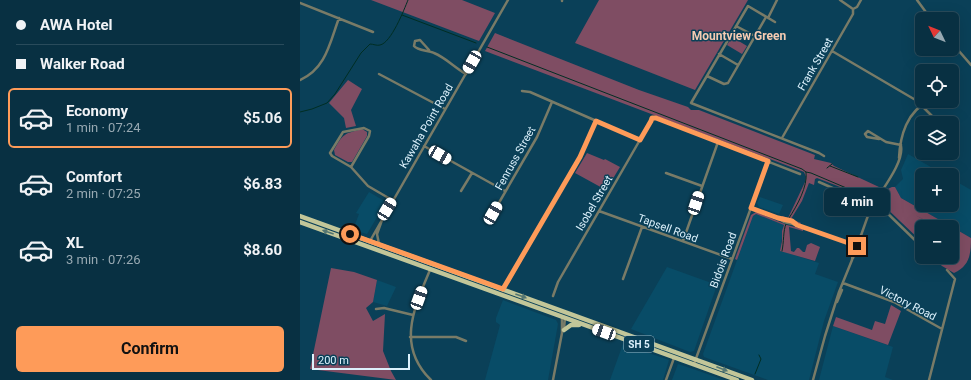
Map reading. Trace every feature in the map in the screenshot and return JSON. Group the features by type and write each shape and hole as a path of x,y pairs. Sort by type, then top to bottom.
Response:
{"highway":[{"name":"SH 5","path":"300,216 696,359 750,380"},
{"path":"313,221 313,227"},
{"name":"SH 5","path":"300,222 737,380"},
{"name":"SH 5","path":"544,304 550,309 561,313 563,318"},
{"name":"SH 5","path":"563,318 572,317 591,324 598,324"},
{"path":"563,331 569,325 576,324 594,331 604,332"},
{"path":"614,330 614,333 627,338 630,341"}],"street":[{"name":"Kawaha Point Road","path":"367,246 508,0"},
{"path":"707,76 726,84 777,0"},
{"path":"840,0 854,9"},
{"name":"Frank Street","path":"782,138 853,14 854,9 861,0"},
{"path":"917,0 926,12"},
{"path":"300,3 373,32"},
{"path":"775,22 748,6 691,103 824,156"},
{"path":"300,80 312,74 320,65 339,18"},
{"path":"736,26 755,36"},
{"path":"429,50 420,40 415,42 414,46 416,48 429,50 444,57 453,66 466,74"},
{"path":"832,51 915,99"},
{"path":"959,51 971,65"},
{"path":"719,54 738,65"},
{"path":"379,74 445,109"},
{"path":"522,91 530,92 640,140"},
{"name":"Fenruss Street","path":"487,219 493,213 537,137 552,102"},
{"path":"819,182 869,204 875,202 893,174 899,158 905,127 918,108"},
{"path":"924,108 932,116"},
{"name":"Isobel Street","path":"553,296 558,282 652,118 656,118 718,142"},
{"path":"501,295 503,289 580,157 596,121"},
{"path":"351,167 369,136 370,131 364,128 343,132 330,153 332,156 351,167 368,186 392,200"},
{"path":"879,139 867,137 865,134 866,132 869,132 888,144 901,145"},
{"path":"683,241 718,142 800,174"},
{"path":"424,146 505,192"},
{"name":"Bidois Road","path":"694,364 768,161"},
{"path":"461,191 472,173"},
{"path":"666,173 702,186"},
{"path":"875,202 877,207 883,209 915,240"},
{"path":"814,380 826,332 835,305 840,297 843,283 870,210 869,204"},
{"path":"870,210 874,210 877,207"},
{"path":"751,208 778,218 784,222 797,225 856,246"},
{"name":"Tapsell Road","path":"599,211 732,259"},
{"name":"Kawaha Point Road","path":"379,244 378,234 382,218"},
{"path":"623,279 642,227"},
{"path":"431,380 418,363 412,348 410,337 413,315 432,264"},
{"path":"930,380 955,279 947,270"},
{"name":"Victory Road","path":"843,283 894,302 942,329"},
{"path":"376,308 384,308 413,315"},
{"path":"553,380 563,331 563,318"},
{"path":"410,337 456,337 466,342"},
{"path":"666,380 676,352"}],"shaded area":[{"path":"371,0 462,0 495,13 479,41"},
{"path":"599,0 748,0 695,90 575,43"},
{"path":"495,33 639,90 688,107 691,110 699,110 815,155 814,159 831,163 834,166 879,187 871,199 817,178 815,179 814,185 809,183 802,201 791,219 801,223 800,224 782,217 788,218 805,182 806,177 804,172 485,51"},
{"path":"732,37 747,46 742,54 727,45"},
{"path":"348,80 362,89 351,110 356,126 346,128 344,118 329,103"},
{"path":"362,129 367,132 367,136 352,162 348,162 335,155 334,150 344,135"},
{"path":"587,153 604,160 605,159 620,167 606,190 575,173"},
{"path":"908,154 915,158 915,160 919,160 933,168 915,168 915,206 901,198 895,187 903,179 901,170"},
{"path":"959,183 971,190 971,238 959,231 959,220 940,220 926,212 959,212"},
{"path":"895,187 901,198 915,206 915,212 926,212 940,220 925,220 915,215 924,220 915,220 915,235 880,202 881,197 888,189"},
{"path":"369,192 386,202 367,234 353,230 359,214 356,213"},
{"path":"760,197 783,205 779,214 759,207 757,203"},
{"path":"756,212 787,225 803,229 803,231 789,227 791,251 794,252 797,248 799,248 805,252 807,245 811,243 820,247 815,261 780,251 784,225 756,214 753,216 737,260 735,259 751,215"},
{"path":"756,214 785,225 781,243 786,253 819,263 815,274 838,282 824,321 809,380 768,380 704,357 703,354 753,216"},
{"path":"959,231 971,238 970,254 963,267 954,273 940,264 959,264"},
{"path":"667,267 717,285 694,351 690,352 631,329"},
{"path":"331,268 354,272 377,280 373,302 366,308 373,321 385,314 383,351 396,380 310,369"},
{"path":"377,280 396,287 387,306 373,302"},
{"path":"503,300 556,320 558,324 548,380 485,380 500,325 496,322 496,318"},
{"path":"891,305 901,311 888,345 833,326 836,317 872,330 875,321 885,324"},
{"path":"833,326 893,347 885,377 893,380 819,380"},
{"path":"623,344 669,360 663,380 610,380"},
{"path":"678,364 696,370 724,380 672,380"}],"waterway":[{"path":"300,112 327,103 335,94 361,53 370,44 380,45 384,43 393,33 408,0"},
{"path":"402,15 476,43"},
{"path":"487,47 802,169 806,172 804,190 789,218"},
{"path":"827,168 832,164"},
{"path":"830,166 858,177"},
{"path":"806,172 870,198"},
{"path":"782,251 786,224"},
{"path":"755,374 761,359 759,355"}],"district":[{"name":"Mountview Green","path":"739,36"}],"route":[{"path":"350,234 503,289 580,157 596,121 640,140 652,118 656,118 768,161 751,208 778,218 792,221 797,225 857,246"}]}
